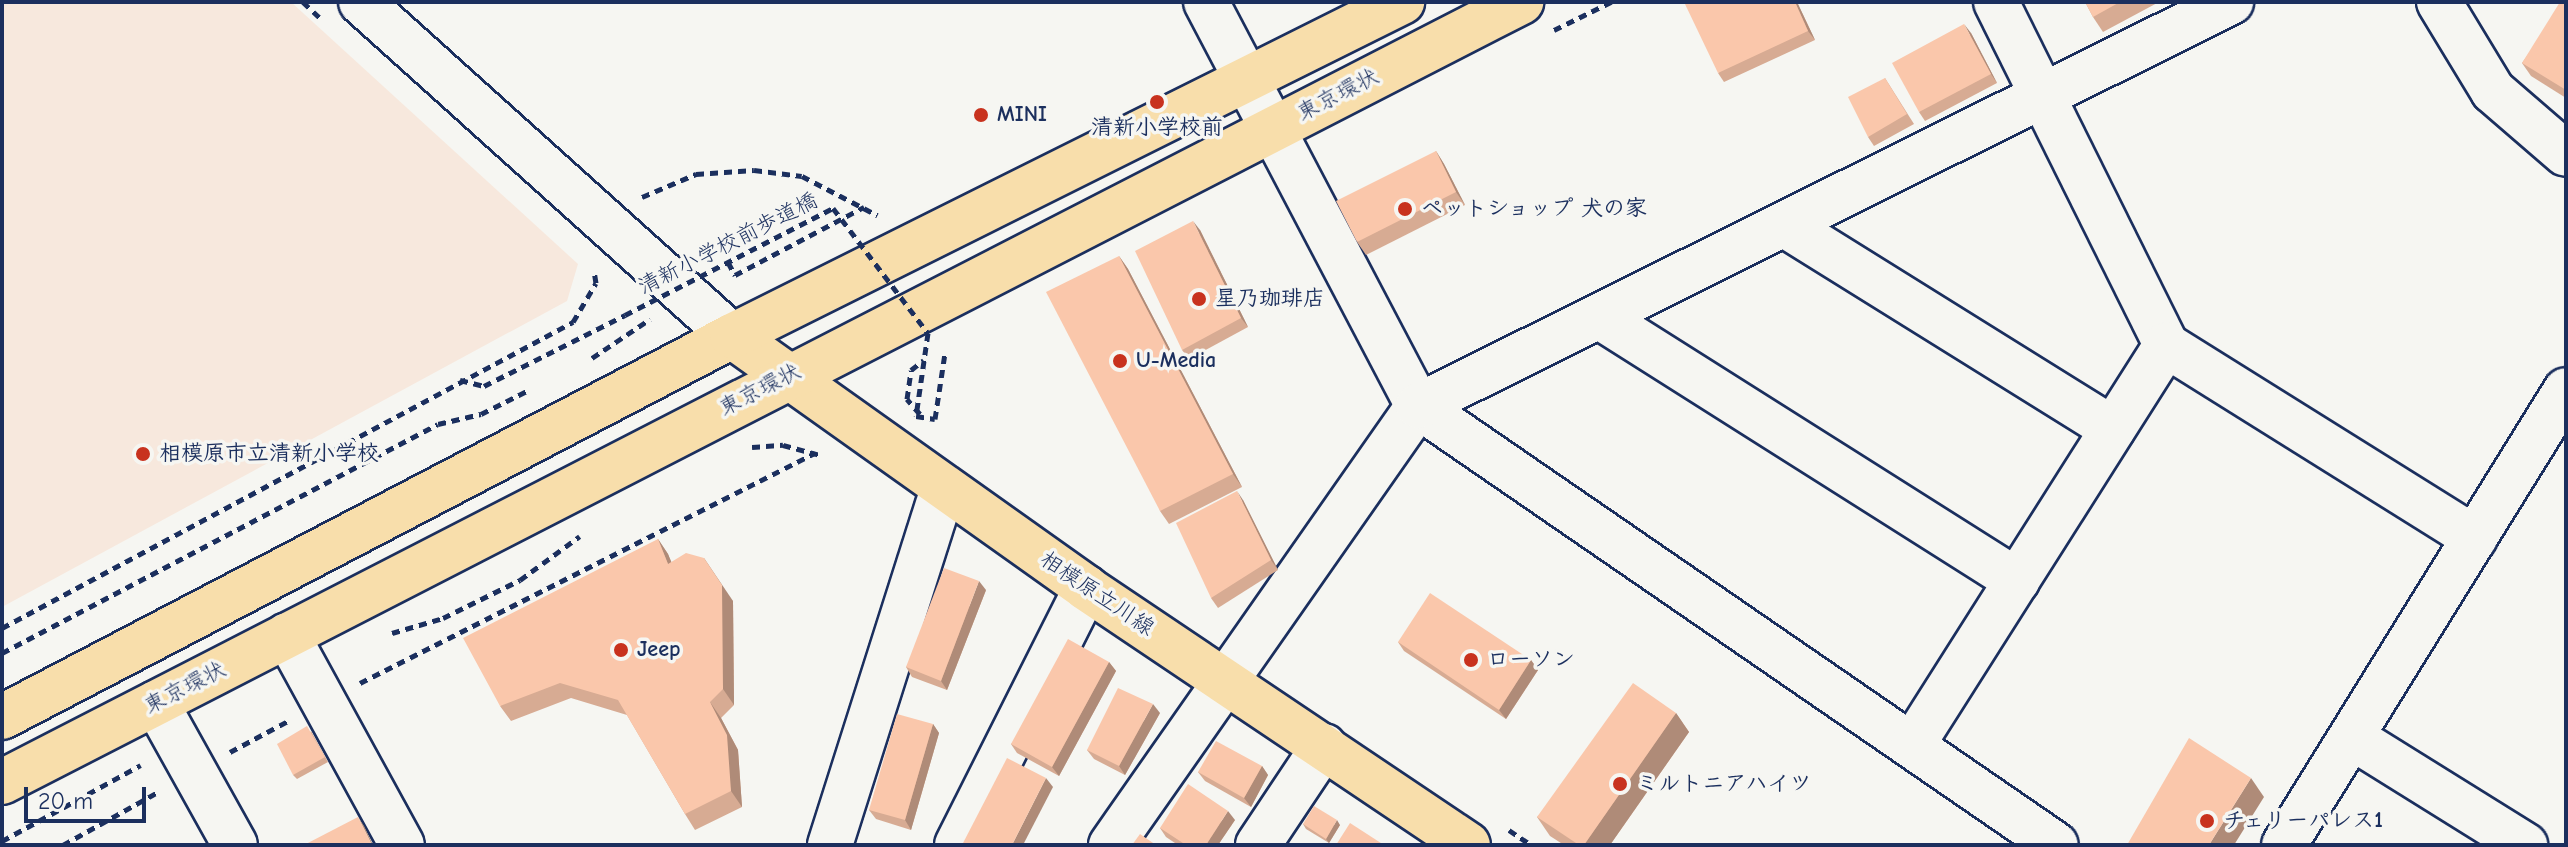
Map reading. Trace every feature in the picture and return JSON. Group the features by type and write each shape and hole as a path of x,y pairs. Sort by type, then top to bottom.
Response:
{"main road":[{"path":"2,717 732,336 1402,2"},
{"name":"東京環状","path":"2,782 785,376 1521,2"},
{"name":"相模原立川線","path":"732,336 1086,588 1225,678 1468,845"}],"street":[{"path":"361,2 732,336"},
{"path":"1206,2 1418,406 2056,845"},
{"path":"1996,2 2166,345 2475,538"},
{"path":"1111,845 1418,406 1603,319 2042,93 2231,2"},
{"path":"2439,2 2493,91 2566,154"},
{"path":"1785,225 2113,429"},
{"path":"1603,319 2017,581"},
{"path":"1913,744 2166,345"},
{"path":"2284,845 2566,390"},
{"path":"830,845 943,488"},
{"path":"957,845 1086,588"},
{"path":"287,635 402,845"},
{"path":"156,703 235,845"},
{"path":"2353,738 2525,845"},
{"path":"1258,845 1324,746"}],"path":[{"path":"647,211 636,201 725,169 802,176 888,221 875,228"},
{"path":"728,262 735,275 864,207"},
{"name":"清新小学校前歩道橋","path":"457,380 484,386 833,208 928,333 916,416 935,419 945,353"},
{"path":"848,242 861,235"},
{"path":"703,261 737,289"},
{"path":"2,628 457,380 573,322"},
{"path":"577,366 630,329"},
{"path":"2,653 438,424 481,414 535,387"},
{"path":"350,682 816,452 783,445 742,451"},
{"path":"375,638 443,618 520,580 592,526"}],"shaded area":[{"name":"相模原市立清新小学校","path":"2,2 291,2 578,264 567,301 2,607"}],"building":[{"path":"1684,2 1795,2 1808,31 1718,73"},
{"path":"2085,2 2120,2 2093,17"},
{"path":"2560,2 2566,2 2566,90 2522,63"},
{"path":"1964,24 1991,74 1919,112 1892,63"},
{"path":"1885,78 1907,114 1868,137 1848,97"},
{"name":"ペットショップ 犬の家","path":"1436,151 1456,192 1357,242 1336,201"},
{"path":"1193,221 1241,318 1182,350 1135,251"},
{"path":"1119,256 1233,474 1160,511 1046,292"},
{"path":"1237,491 1271,560 1211,598 1176,523"},
{"path":"658,539 668,564 686,553 704,558 722,585 723,689 710,702 727,735 731,791 685,814 618,700 560,683 500,706 463,638"},
{"path":"944,568 979,581 941,681 906,667"},
{"name":"ローソン","path":"1430,593 1531,660 1499,710 1398,642"},
{"path":"1068,639 1109,662 1052,767 1011,744"},
{"path":"1633,683 1676,713 1584,845 1579,845 1537,817"},
{"path":"1118,688 1153,704 1119,766 1087,750"},
{"path":"897,714 933,724 905,820 869,810"},
{"path":"307,726 325,757 293,775 277,744"},
{"name":"チェリーパレス1","path":"2189,738 2251,778 2209,845 2127,845"},
{"path":"1216,741 1262,766 1244,798 1198,772"},
{"path":"1007,758 1046,778 1012,845 962,845"},
{"path":"1188,784 1228,811 1206,845 1186,845 1160,828"},
{"path":"1314,806 1337,820 1326,839 1303,824"},
{"path":"358,817 372,845 304,845"},
{"path":"1350,823 1384,845 1336,845"},
{"path":"1140,834 1156,845 1132,845"}],"place":[{"name":"清新小学校前","path":"1157,102"},
{"name":"MINI","path":"981,115"},
{"name":"ペットショップ 犬の家","path":"1405,209"},
{"name":"星乃珈琲店","path":"1199,299"},
{"name":"U-Media","path":"1120,361"},
{"name":"相模原市立清新小学校","path":"143,454"},
{"name":"Jeep","path":"621,650"},
{"name":"ローソン","path":"1471,660"},
{"name":"ミルトニアハイツ","path":"1620,784"},
{"name":"チェリーパレス1","path":"2207,821"}]}
